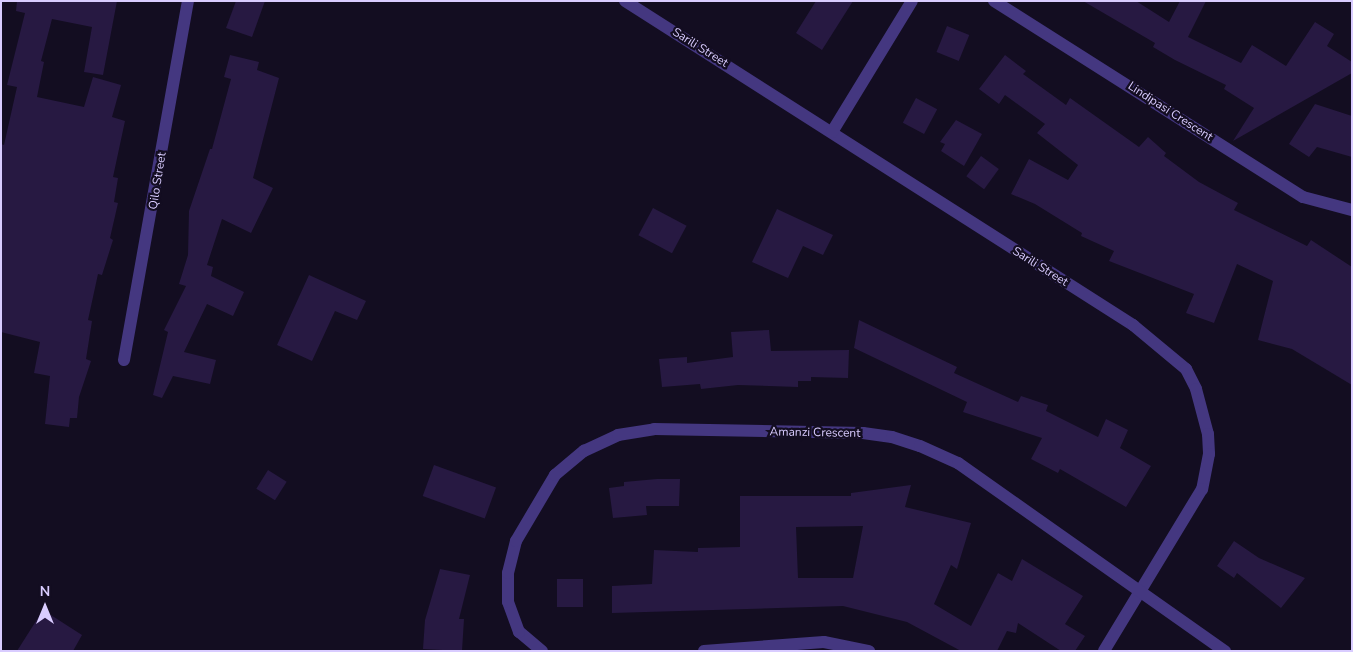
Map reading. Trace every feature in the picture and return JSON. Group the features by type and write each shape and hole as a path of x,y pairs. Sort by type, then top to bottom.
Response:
{"street":[{"name":"Qilo Street","path":"124,360 188,1"},
{"name":"Sarili Street","path":"625,1 1133,324 1186,369 1196,389 1208,434 1207,473 1190,513 1104,651"},
{"path":"832,132 912,1"},
{"name":"Lindipasi Crescent","path":"994,1 1303,197 1352,210"},
{"name":"Amanzi Crescent","path":"542,651 519,632 508,602 508,573 516,540 555,476 584,451 618,435 654,429 863,434 892,437 920,446 958,463 1225,651"},
{"path":"704,651 824,642 869,651"}],"building":[{"path":"17,1 117,1 103,75 84,72 92,27 52,19 41,61 44,62 37,97 84,107 93,77 121,85 112,117 125,121 113,177 118,178 114,202 118,203 110,238 113,240 102,275 98,274 88,320 92,321 86,359 91,361 79,397 77,418 70,418 69,427 45,424 50,376 34,373 40,342 1,332 1,144 4,145 17,87 7,85 25,13 16,11"},
{"path":"236,1 265,1 252,37 226,28"},
{"path":"816,1 853,1 822,50 796,33"},
{"path":"1083,1 1136,1 1169,22 1180,1 1206,1 1188,37 1241,63 1252,45 1286,66 1315,22 1334,34 1327,46 1352,62 1352,73 1233,141 1254,108 1224,89 1226,85 1175,60 1153,47 1155,43"},
{"path":"947,26 969,35 959,61 937,52"},
{"path":"230,55 259,62 257,70 279,78 253,178 273,188 251,233 222,219 207,265 213,267 211,276 244,292 233,316 207,304 184,352 216,360 210,384 173,376 162,398 153,395 168,332 164,330 186,286 179,284 188,255 189,211 210,149 212,149 231,79 224,77"},
{"path":"1005,55 1026,71 1023,74 1066,105 1070,98 1139,147 1148,137 1166,153 1164,156 1199,182 1238,203 1234,210 1307,246 1311,240 1352,267 1352,385 1292,349 1258,340 1273,281 1237,264 1214,323 1186,313 1194,294 1109,261 1114,251 1081,236 1082,233 1035,204 1011,194 1029,159 1068,180 1078,165 1037,133 1045,124 1005,95 999,104 979,89"},
{"path":"916,98 937,109 924,134 903,123"},
{"path":"1315,104 1352,116 1352,157 1317,147 1309,157 1289,144"},
{"path":"956,120 982,134 964,166 941,151 945,144 940,142"},
{"path":"981,156 999,169 984,189 966,176"},
{"path":"653,208 687,226 672,253 638,235"},
{"path":"777,209 833,235 823,255 803,246 788,278 752,262"},
{"path":"309,275 366,301 357,320 335,311 312,361 277,345"},
{"path":"859,320 957,367 954,373 1018,402 1021,396 1048,405 1046,411 1098,437 1106,419 1128,430 1120,448 1151,466 1126,507 1060,469 1058,473 1031,459 1042,438 963,412 967,402 854,348"},
{"path":"769,330 771,351 849,350 848,378 811,377 811,381 798,381 798,387 738,385 701,389 700,384 662,387 659,359 687,357 687,363 733,357 731,332"},
{"path":"434,465 496,488 485,519 423,496"},
{"path":"268,470 287,482 275,500 256,489"},
{"path":"680,479 679,506 646,506 647,515 613,518 609,488 624,486 624,482"},
{"path":"911,485 905,507 971,523 957,569 951,565 934,604 971,626 998,573 1012,581 1022,559 1083,596 1065,624 1085,636 1075,651 1061,651 1018,623 1016,633 1007,631 997,651 961,651 907,622 843,606 612,613 612,586 652,584 654,550 698,552 698,548 740,547 740,496 851,496 851,493","holes":["863,526 853,578 798,578 796,527"]},
{"path":"1234,541 1259,558 1305,578 1281,608 1237,573 1234,578 1217,566"},
{"path":"440,569 470,575 459,619 464,619 462,651 423,649 425,620"},
{"path":"557,579 583,579 583,607 557,607"},
{"path":"43,610 82,635 73,651 17,651"}]}
